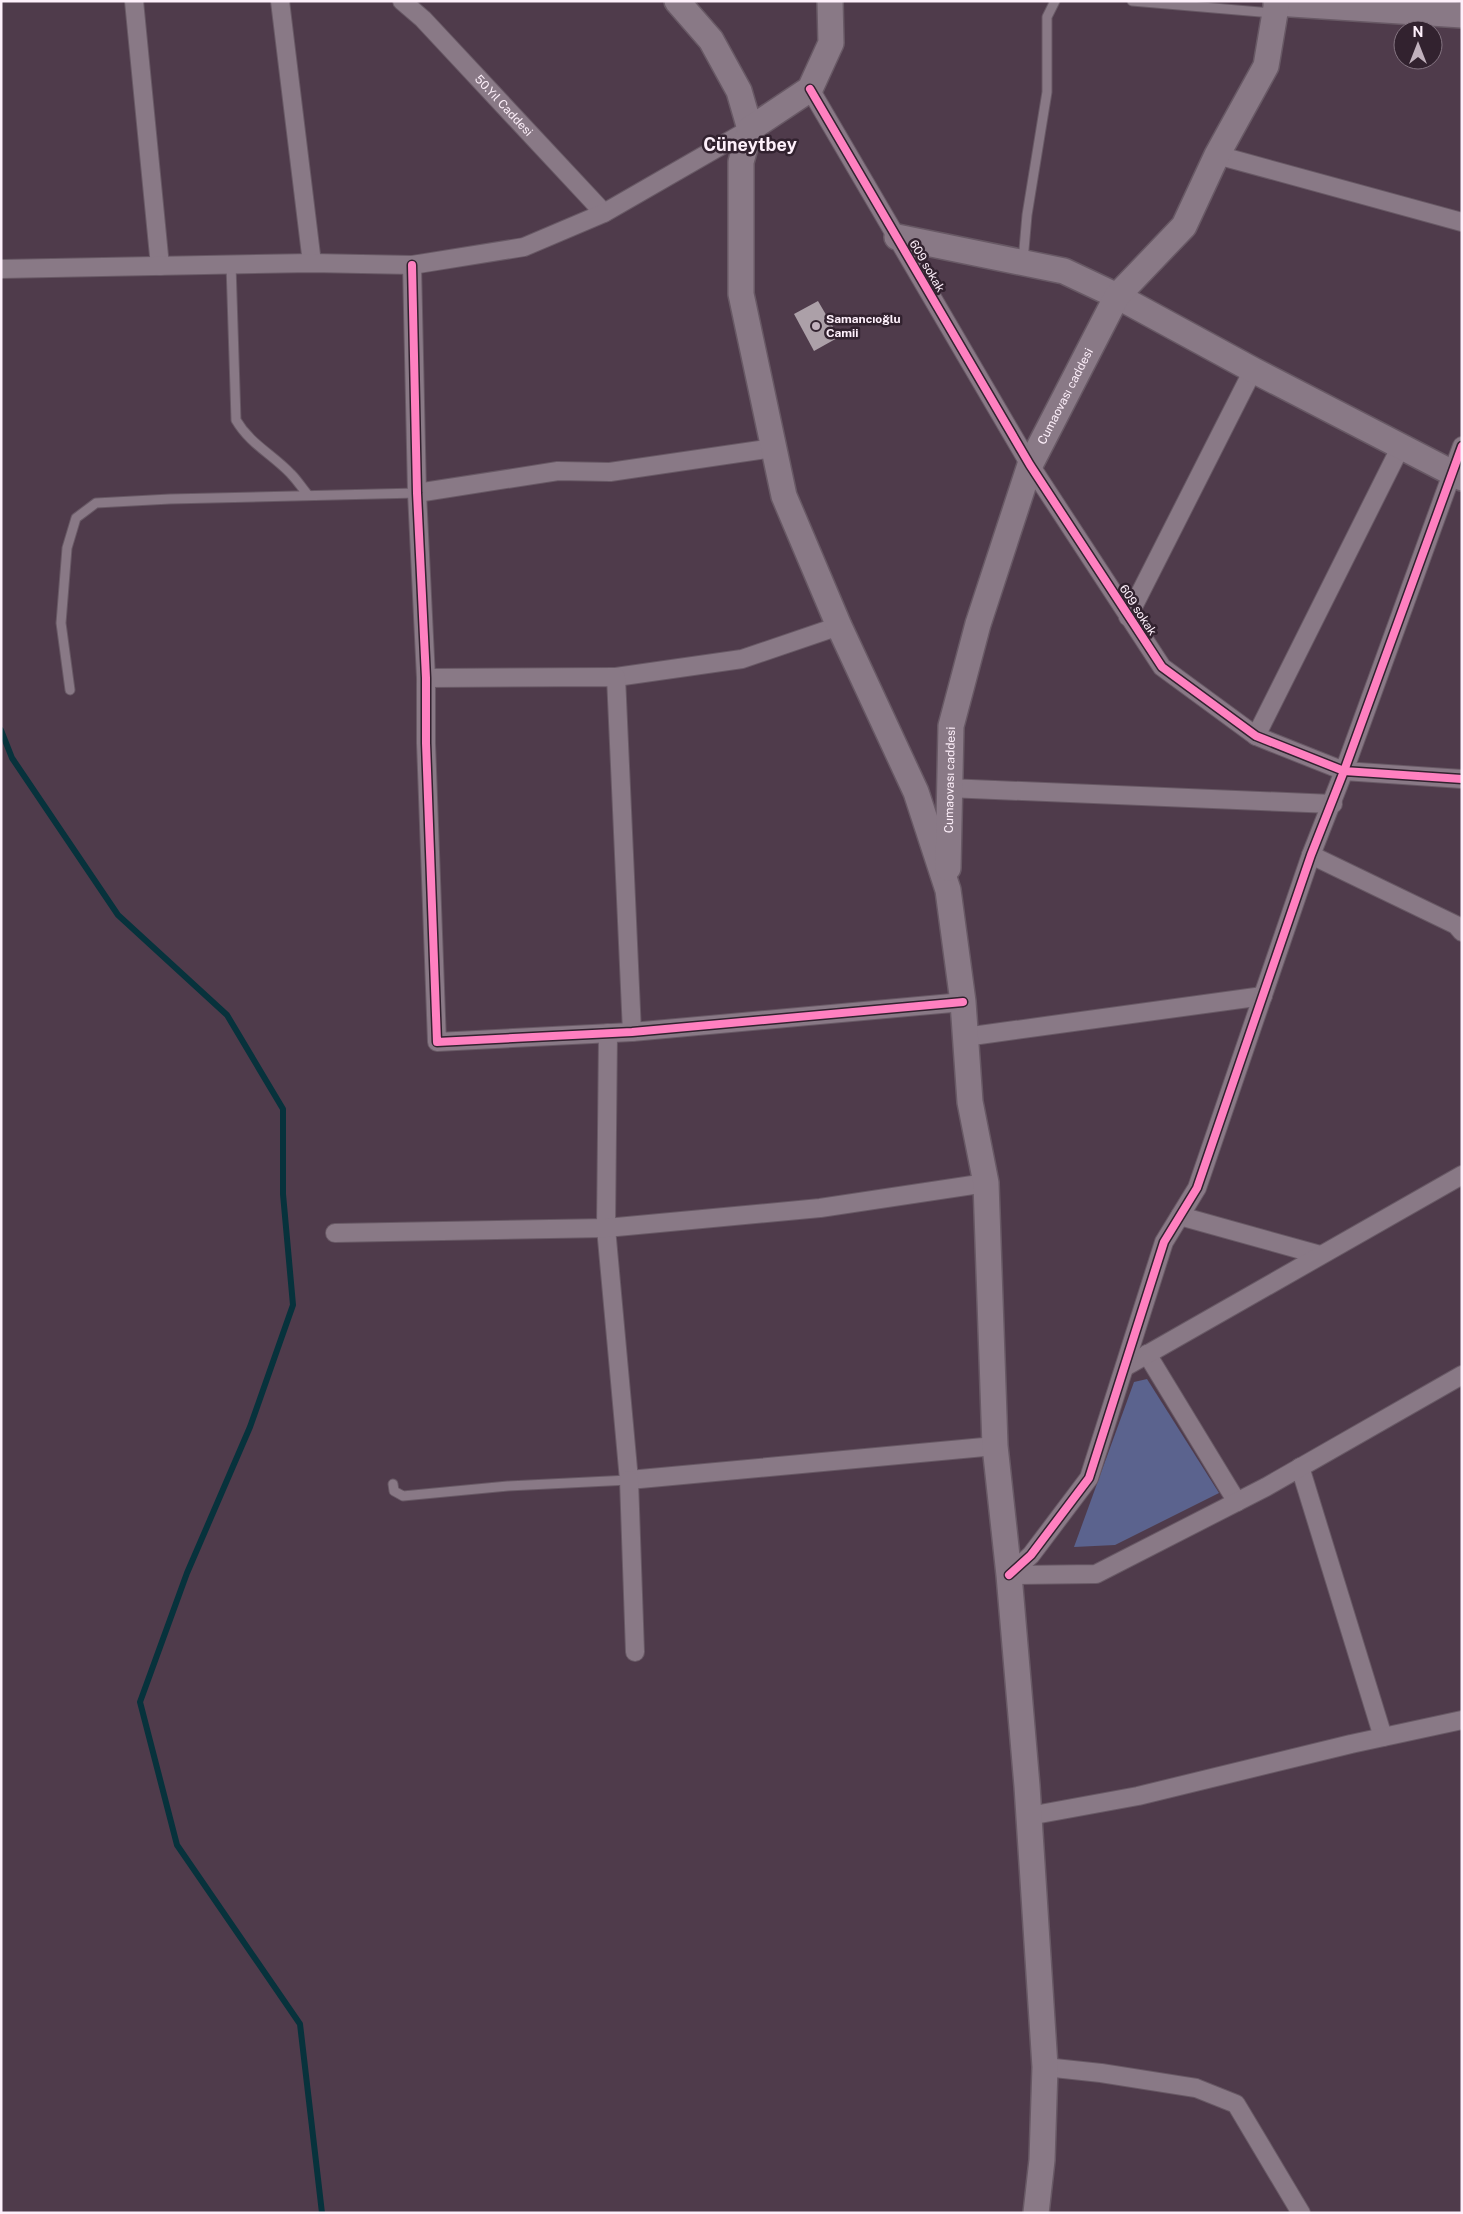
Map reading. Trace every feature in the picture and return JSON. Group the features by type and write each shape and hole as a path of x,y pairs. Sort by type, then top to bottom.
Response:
{"main road":[{"path":"677,1 711,40 739,91 750,129 741,162 741,294 784,496 839,626 916,792 948,890 963,1002 970,1102 986,1182 995,1446 1009,1575 1045,2067 1042,2160 1036,2213"},
{"path":"750,129 810,89 831,43 830,1"},
{"path":"1276,6 1462,15"},
{"name":"Cumaovası caddesi","path":"948,890 950,726 978,624 1030,465 1117,296 1184,226 1217,155 1266,66 1276,6"},
{"path":"897,237 1064,271 1117,296 1400,448 1457,475"}],"street":[{"path":"134,1 160,266"},
{"path":"280,1 312,263"},
{"name":"50.Yıl Caddesi","path":"402,1 423,19 604,213"},
{"name":"609 sokak","path":"810,89 1030,465 1162,667 1256,736 1344,771 1462,779"},
{"path":"1,269 312,263 412,265 524,247 604,213 750,129"},
{"path":"1217,155 1462,222"},
{"path":"412,265 417,493 426,678 426,743 437,1042 632,1032 963,1002"},
{"path":"1128,617 1253,370"},
{"path":"1009,1575 1031,1555 1089,1478 1164,1242 1197,1188 1312,856 1457,475 1462,446"},
{"path":"417,493 558,471 610,472 774,448"},
{"path":"1256,736 1400,448"},
{"path":"426,678 616,677 742,659 839,626"},
{"path":"616,677 632,1032"},
{"path":"948,788 1333,804"},
{"path":"1312,856 1456,925 1462,932"},
{"path":"965,1036 1263,996"},
{"path":"608,1032 606,1228 629,1480 636,1652"},
{"path":"1125,1366 1462,1175"},
{"path":"335,1233 606,1228 820,1208 986,1182"},
{"path":"1180,1216 1320,1255"},
{"path":"1147,1354 1237,1502"},
{"path":"1009,1575 1096,1574 1237,1502 1462,1375"},
{"path":"629,1480 995,1446"},
{"path":"1300,1467 1383,1737"},
{"path":"1028,1816 1138,1796 1462,1720"},
{"path":"1045,2067 1101,2073 1196,2088 1236,2104 1302,2213"}],"lane":[{"path":"1023,264 1027,215 1048,92 1047,17 1055,1"},
{"path":"1132,1 1276,6"},
{"path":"231,265 236,420 242,431 255,445 291,473 308,495"},
{"path":"70,690 61,623 67,548 76,518 96,503 417,493"},
{"path":"393,1484 394,1492 403,1496 508,1486 629,1480"}],"shaded area":[{"path":"1147,1379 1219,1493 1115,1545 1074,1547 1134,1382"}],"building":[{"name":"Samancıoğlu Camii","path":"818,301 839,337 814,351 794,314"}],"waterway":[{"path":"1,730 12,758 118,915 227,1015 283,1109 283,1194 293,1305 250,1427 187,1573 140,1702 177,1845 300,2024 322,2213"}],"cycle path":[{"path":"810,89 1030,465 1162,667 1256,736 1344,771 1462,446"},
{"path":"412,265 417,493 426,678 426,743 437,1042 632,1032 963,1002"},
{"path":"1009,1575 1031,1555 1089,1478 1164,1242 1197,1188 1311,855 1344,771 1462,779"}],"place":[{"name":"Samancıoğlu Camii","path":"816,326"}],"district":[{"name":"Cüneytbey","path":"750,145"}]}
